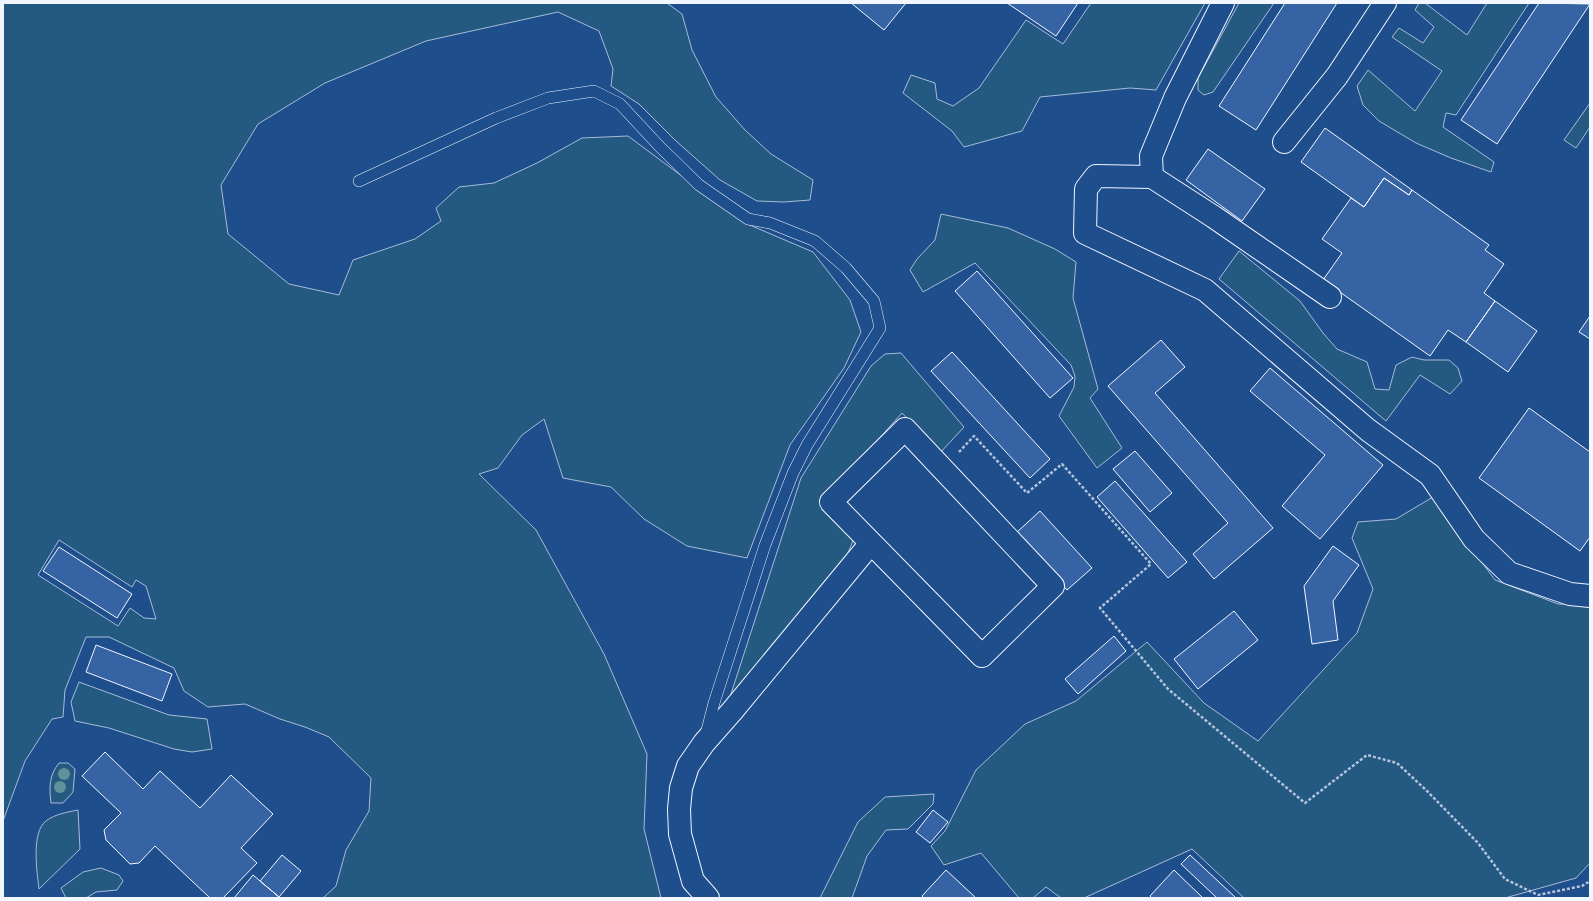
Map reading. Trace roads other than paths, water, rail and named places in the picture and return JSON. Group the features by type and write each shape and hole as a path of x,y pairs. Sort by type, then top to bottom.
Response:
{"street":[{"path":"1152,176 1151,156 1175,98 1223,3"},
{"path":"1284,142 1337,76 1385,3"},
{"path":"1330,297 1152,176 1096,176 1086,189 1086,233 1205,290 1368,430 1430,475 1474,539 1508,573 1570,594 1590,596"},
{"path":"905,429 1053,586 982,656 871,543 832,502 905,429"},
{"path":"708,898 693,881 680,834 679,809 681,788 688,766 704,743 871,543"}],"lane":[{"path":"359,181 496,118 548,98 594,91 620,104 660,147 699,184 748,219 770,223 815,240 846,268 874,301 880,328 807,445 793,473 765,544 714,704 704,743"}]}
